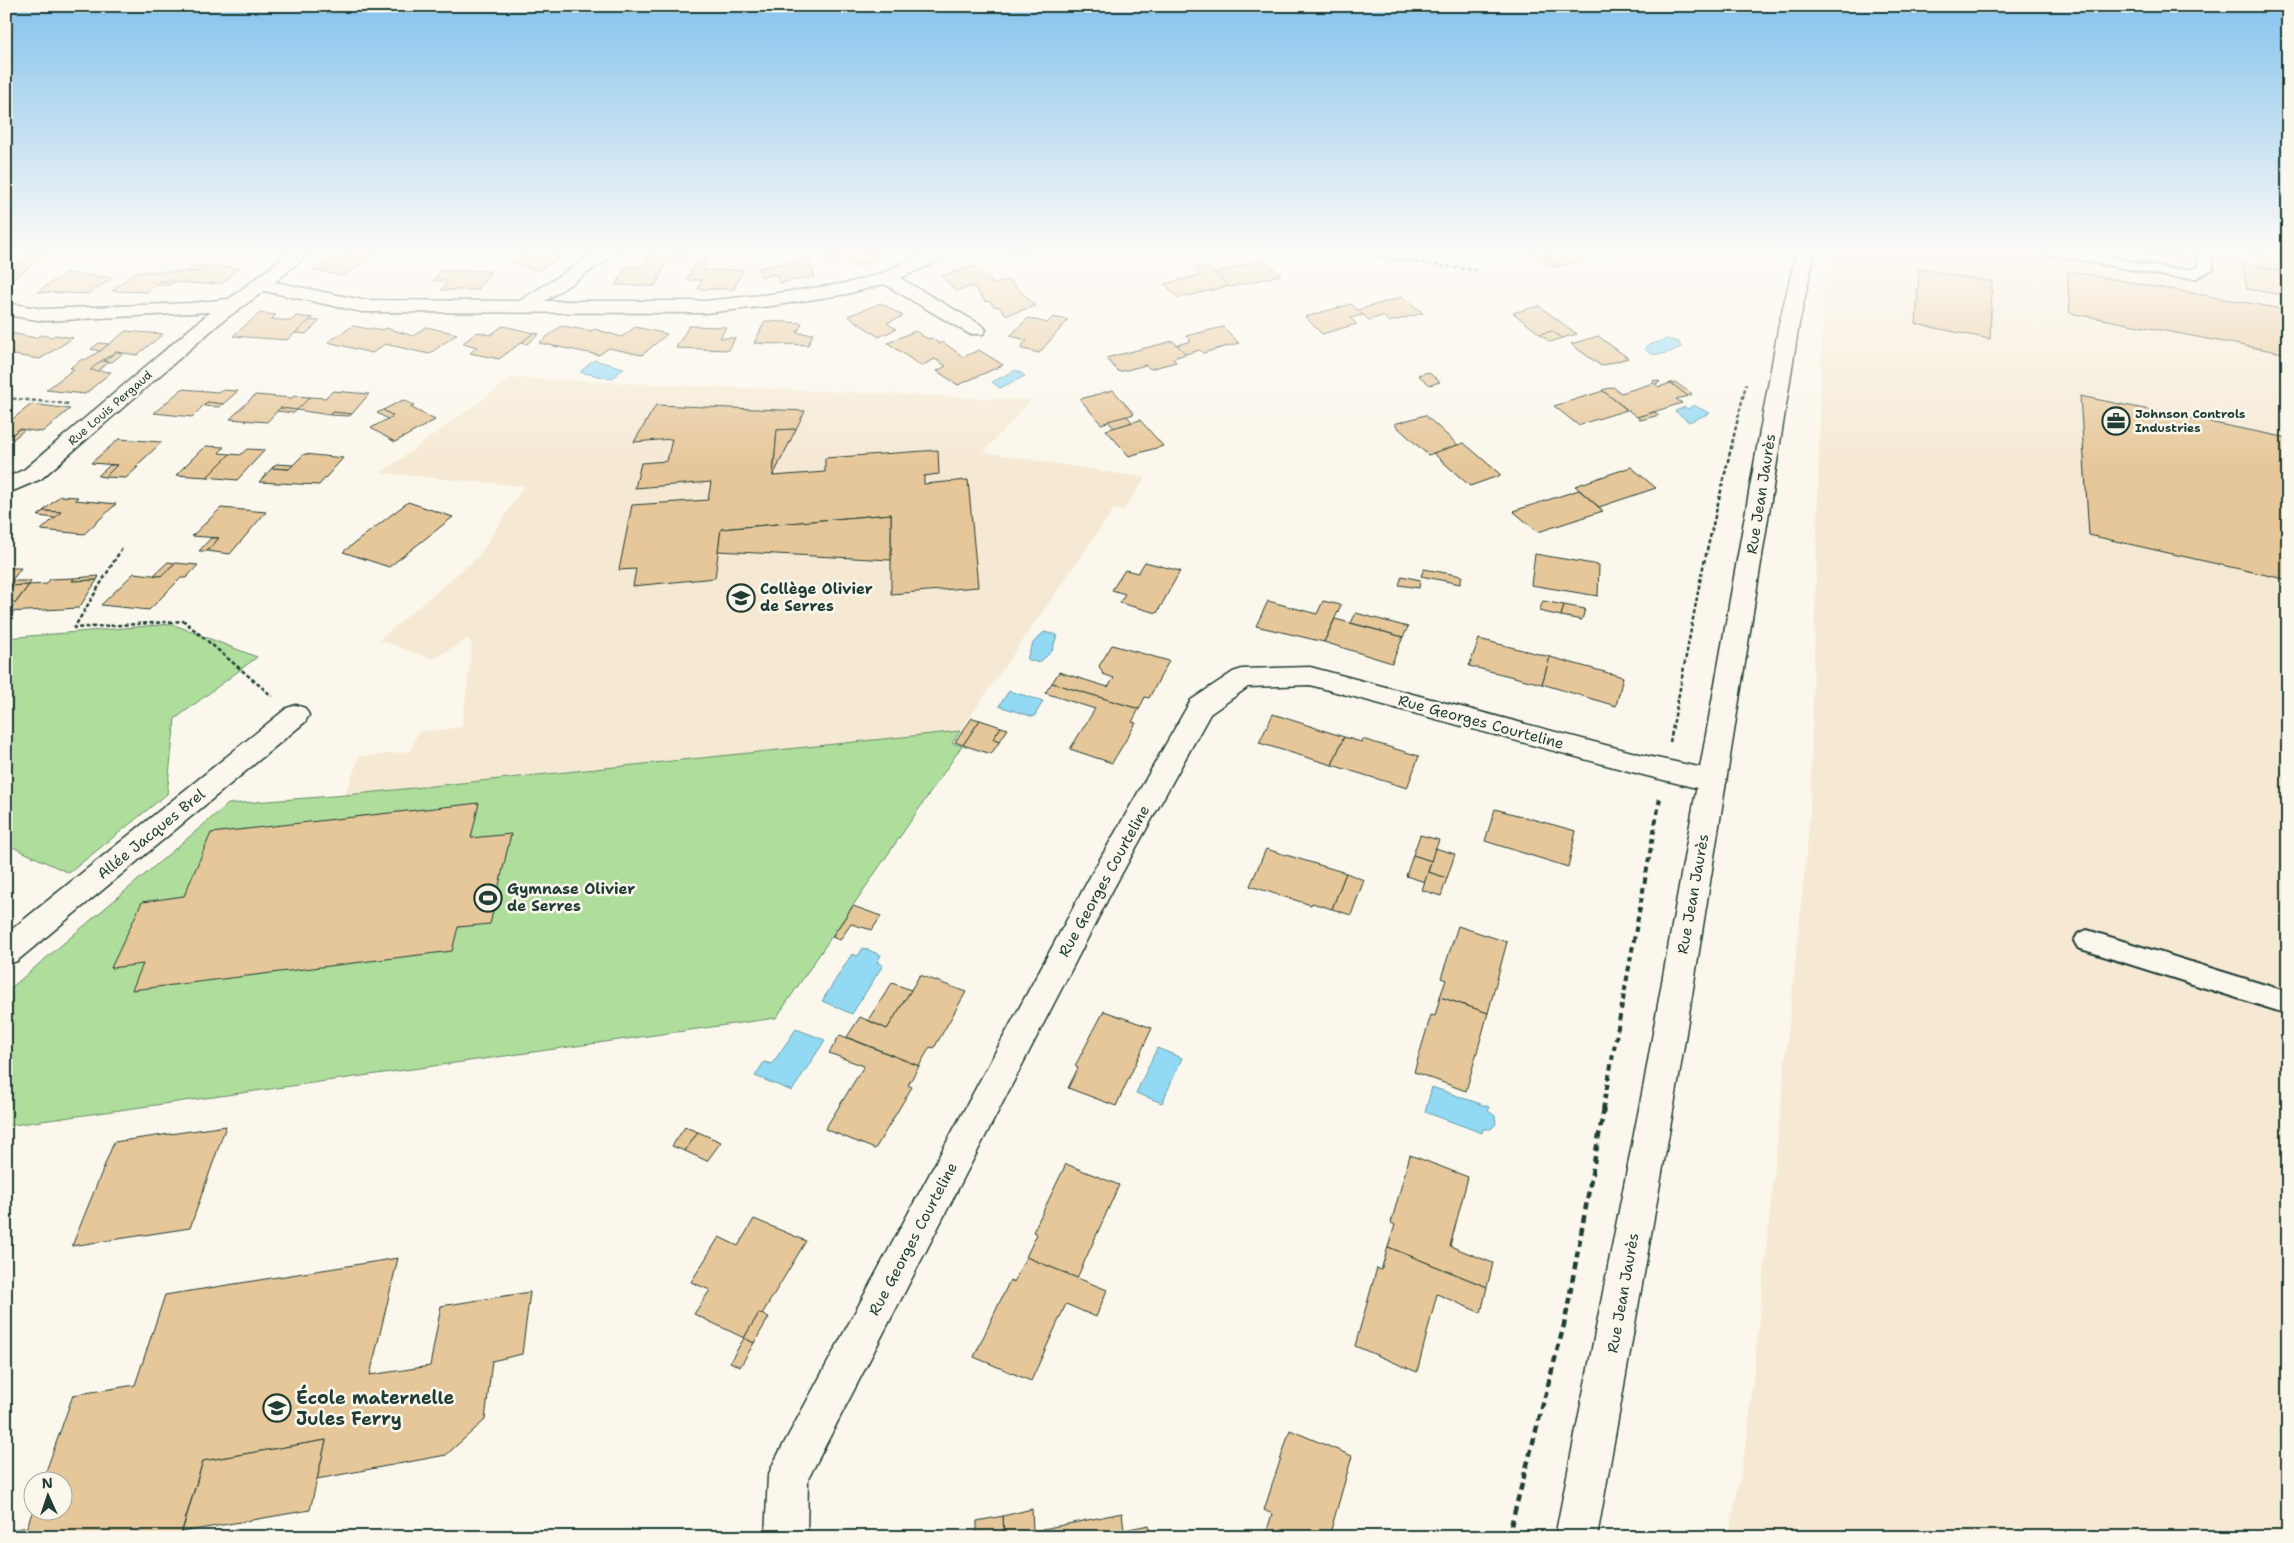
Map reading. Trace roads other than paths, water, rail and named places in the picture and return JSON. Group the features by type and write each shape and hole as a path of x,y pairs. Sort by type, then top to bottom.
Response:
{"street":[{"name":"Rue Louis Pergaud","path":"6,487 32,474 210,322"},
{"path":"962,322 976,330"},
{"name":"Rue Jean Jaurès","path":"1576,1537 1609,1372 1713,780 1789,322"},
{"name":"Rue Georges Courteline","path":"786,1537 788,1476 1101,884 1200,707 1242,678 1310,676 1665,770 1713,780"},
{"name":"Allée Jacques Brel","path":"6,952 296,716"}],"lane":[{"path":"2087,942 2288,1003"}],"water":[{"path":"1667,339 1679,342 1681,347 1657,355 1645,349 1646,346"},
{"path":"594,360 624,368 612,379 580,372"},
{"path":"1016,370 1025,376 1000,388 992,382"},
{"path":"1693,405 1710,413 1689,422 1675,411 1685,407 1688,409"},
{"path":"1044,632 1057,635 1052,651 1039,663 1027,659 1033,643"},
{"path":"1009,691 1043,701 1034,717 999,706"},
{"path":"863,948 881,955 877,962 883,965 852,1014 822,1001 852,954 858,956"},
{"path":"796,1029 825,1040 792,1091 755,1076 764,1062 772,1064"},
{"path":"1157,1048 1182,1058 1162,1103 1136,1093"},
{"path":"1432,1087 1489,1107 1488,1111 1495,1116 1496,1124 1491,1129 1483,1129 1482,1133 1425,1112"}],"place":[{"name":"Johnson Controls Industries","path":"2116,421"},
{"name":"Collège Olivier de Serres","path":"741,598"},
{"name":"Gymnase Olivier de Serres","path":"488,898"},
{"name":"École maternelle Jules Ferry","path":"277,1408"}]}
